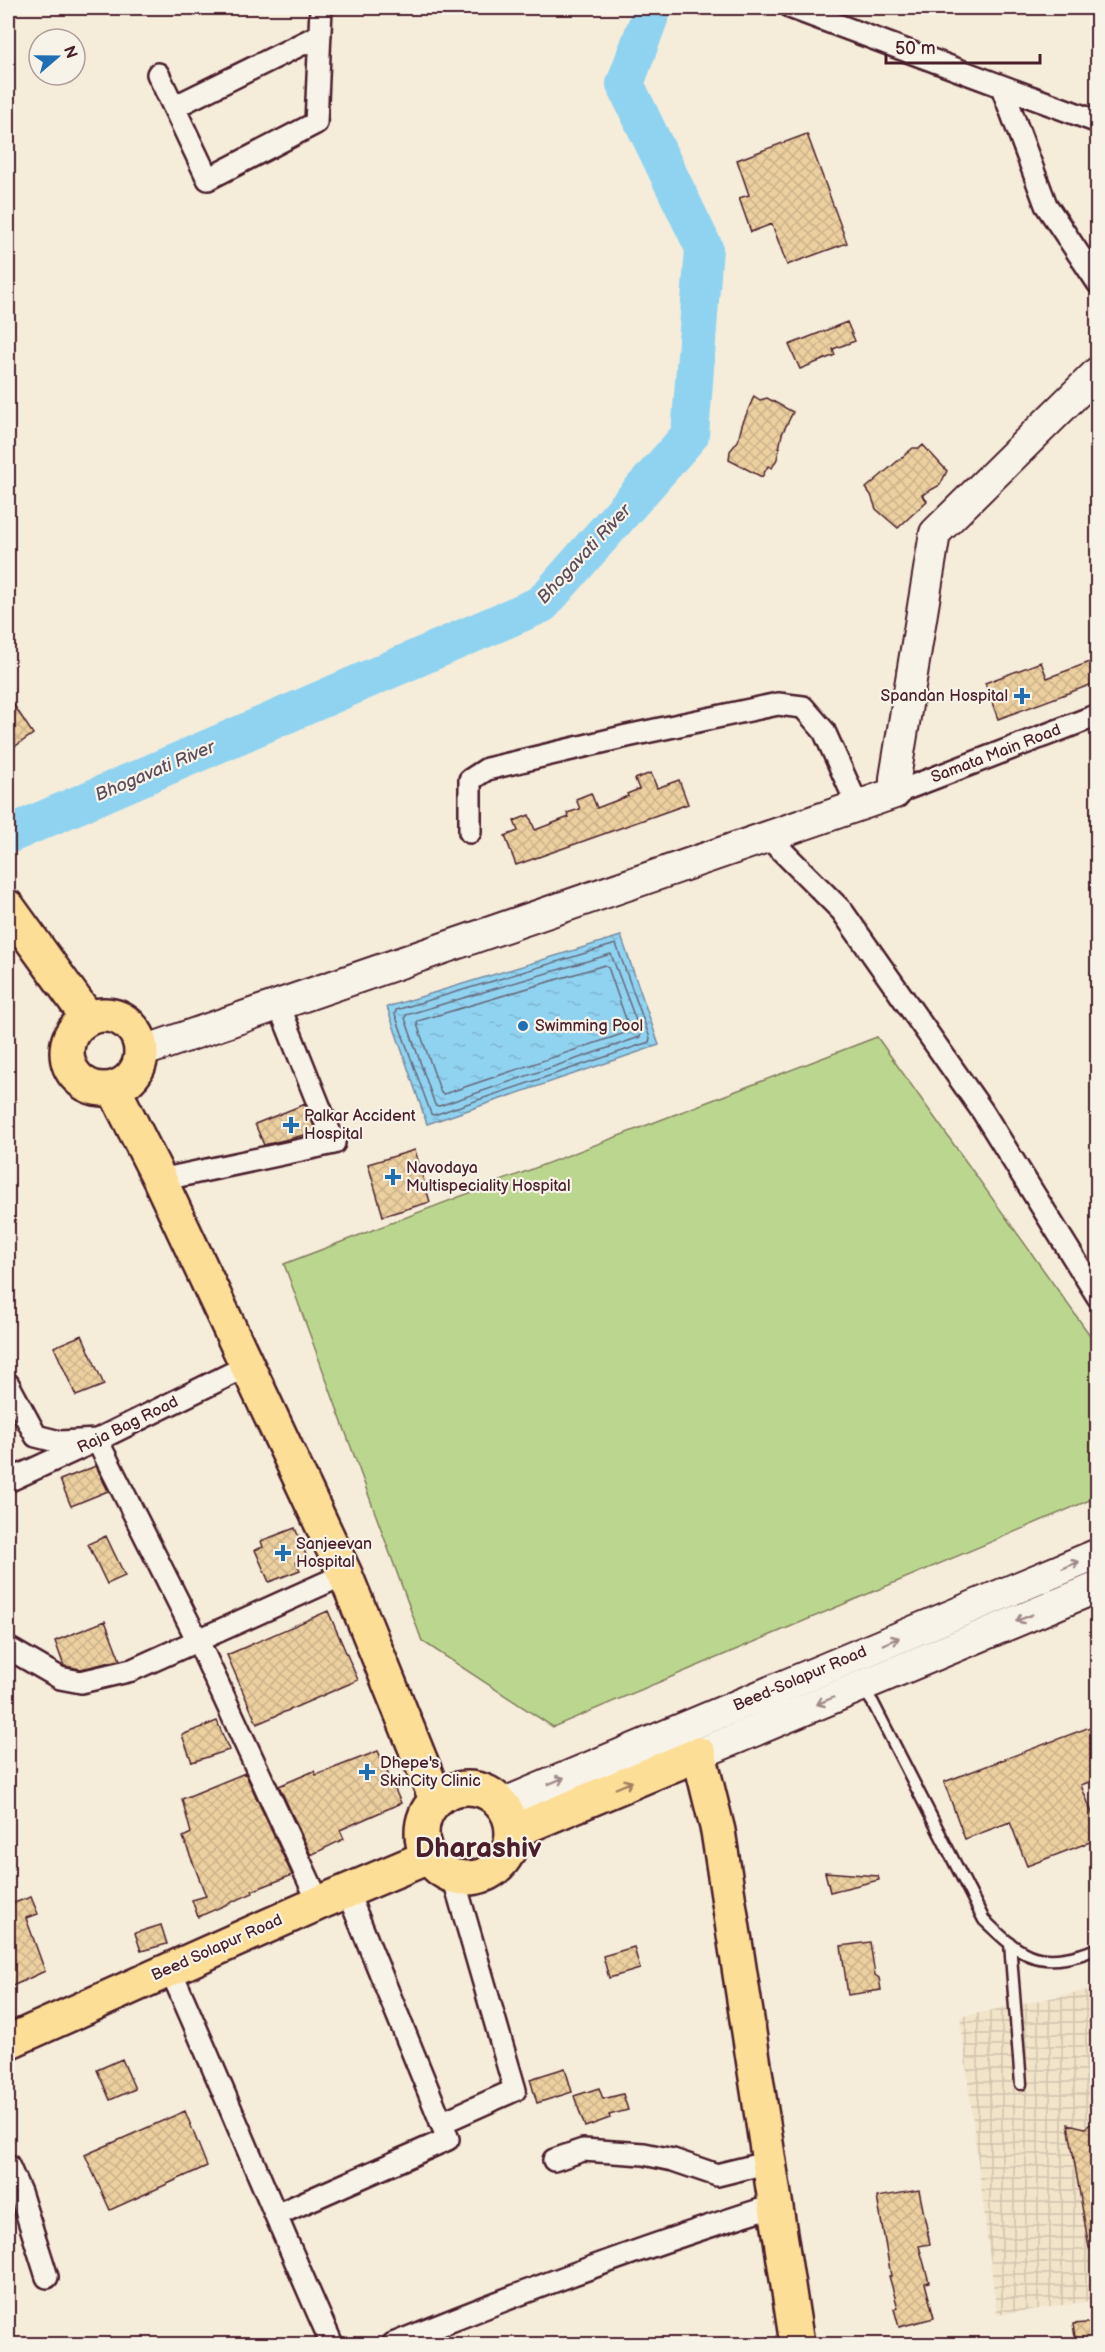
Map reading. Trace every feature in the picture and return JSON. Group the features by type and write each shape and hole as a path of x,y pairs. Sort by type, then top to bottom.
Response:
{"main road":[{"path":"8,907 88,1018"},
{"path":"100,1015 118,1018 133,1029 140,1046 136,1069 119,1086 101,1090 90,1087 71,1071 67,1059 70,1035 88,1018 100,1015"},
{"path":"119,1086 164,1179 446,1794"},
{"path":"164,1179 247,1366 446,1794"},
{"path":"507,1818 699,1754 718,1831 797,2344"},
{"path":"465,1787 479,1788 492,1794 507,1818 511,1845 505,1858 495,1869 482,1876 468,1878 441,1867 422,1842 422,1827 426,1811 446,1794 465,1787"},
{"name":"Beed Solapur Road","path":"8,2042 333,1897 441,1867"}],"street":[{"path":"158,74 208,179 316,123 321,8"},
{"path":"792,8 1098,122"},
{"path":"174,107 320,35"},
{"path":"1002,87 1046,206 1098,283"},
{"path":"895,786 935,533 1098,372"},
{"path":"470,832 470,780 487,769 778,704 803,707 824,731 852,793"},
{"name":"Samata Main Road","path":"895,786 1098,715"},
{"path":"140,1046 852,793 895,786"},
{"path":"140,1046 278,1003 768,837 895,786"},
{"path":"768,837 842,912 983,1112 1089,1271 1098,1297"},
{"path":"164,1179 334,1143 278,1003"},
{"name":"Raja Bag Road","path":"8,1481 247,1366"},
{"path":"8,1384 36,1436 60,1442 97,1440 198,1641 333,1897 448,2139 276,2215"},
{"name":"Beed-Solapur Road","path":"507,1818 1098,1554"},
{"path":"8,1648 60,1678 81,1682 132,1670 345,1574"},
{"name":"Beed-Solapur Road","path":"699,1754 1098,1587"},
{"path":"441,1867 465,1910 515,2090 441,2123"},
{"path":"170,1969 209,2056 303,2284 332,2344"},
{"path":"554,2160 583,2150 644,2154 673,2160 717,2175 770,2162"},
{"path":"8,2165 20,2192 47,2277"},
{"path":"393,2344 495,2303 662,2242 776,2205"}],"lane":[{"path":"861,1686 873,1703 984,1920 1010,1943 1030,1955 1052,1958 1077,1957 1098,1948"},
{"path":"1010,1943 1021,2084"}],"shaded area":[{"path":"1097,1988 1097,2300 997,2315 960,2017"}],"green space":[{"path":"877,1037 1097,1345 1097,1497 553,1727 422,1641 284,1264"}],"water":[{"name":"Swimming Pool","path":"621,936 659,1045 427,1124 387,1007"}],"building":[{"path":"807,134 847,243 787,265 772,224 751,232 739,198 749,195 737,160"},
{"path":"847,322 855,341 833,349 835,355 800,369 789,345"},
{"path":"754,396 760,400 767,398 793,412 782,434 777,459 772,468 768,466 762,477 729,460 730,451 738,441"},
{"path":"923,445 947,471 940,485 922,495 927,501 898,528 876,509 866,488 913,448 920,448"},
{"path":"1098,659 1098,682 998,719 985,683 1041,662 1047,678"},
{"path":"8,696 33,734 8,751"},
{"path":"651,773 657,788 679,780 688,804 516,865 505,836 518,831 514,821 529,815 535,830 569,817 567,813 580,809 576,799 591,793 597,808 628,796 627,794 639,789 635,779"},
{"path":"305,1104 316,1132 264,1145 255,1124"},
{"path":"415,1150 430,1202 383,1216 368,1164"},
{"path":"82,1335 104,1385 76,1396 54,1347"},
{"path":"96,1466 108,1491 71,1506 60,1480"},
{"path":"295,1528 307,1557 296,1562 300,1570 269,1582 255,1550 263,1547 261,1541"},
{"path":"106,1536 125,1576 107,1584 88,1544"},
{"path":"328,1611 358,1680 257,1724 227,1655"},
{"path":"105,1621 120,1660 81,1669 64,1666 55,1641"},
{"path":"217,1721 229,1750 192,1762 182,1735"},
{"path":"1098,1724 1098,1779 1081,1785 1098,1828 1098,1839 1027,1866 1010,1822 965,1839 944,1782"},
{"path":"378,1751 401,1803 340,1830 344,1839 311,1855 279,1786 314,1771 316,1775"},
{"path":"245,1773 292,1875 198,1917 192,1900 206,1896 183,1837 191,1833 182,1799"},
{"path":"825,1872 878,1876 879,1880 830,1892"},
{"path":"31,1897 38,1914 26,1918 45,1971 8,1988 8,1905"},
{"path":"161,1925 167,1944 141,1951 135,1933"},
{"path":"870,1942 875,1975 879,1978 881,1990 848,1995 841,1946"},
{"path":"634,1947 640,1969 609,1978 603,1956"},
{"path":"122,2059 135,2089 110,2100 97,2070"},
{"path":"565,2068 572,2092 537,2103 530,2079"},
{"path":"599,2088 603,2099 623,2094 628,2110 609,2115 610,2118 585,2127 574,2096"},
{"path":"185,2111 207,2166 110,2210 85,2155"},
{"path":"1098,2119 1098,2247 1089,2248 1068,2124 1085,2128"},
{"path":"919,2190 930,2244 919,2246 929,2282 925,2283 934,2318 899,2327 894,2309 898,2308 889,2276 891,2276 877,2197"},
{"path":"1098,2322 1098,2344 1076,2344 1073,2324"}],"waterway":[{"name":"Bhogavati River","path":"8,835 542,604 690,435 704,248 625,84 653,8"}],"place":[{"name":"Spandan Hospital","path":"1022,696"},
{"name":"Swimming Pool","path":"523,1026"},
{"name":"Palkar Accident Hospital","path":"291,1125"},
{"name":"Navodaya Multispeciality Hospital","path":"393,1177"},
{"name":"Sanjeevan Hospital","path":"283,1553"},
{"name":"Dhepe's SkinCity Clinic","path":"367,1772"}],"district":[{"name":"Dharashiv","path":"478,1848"}]}
